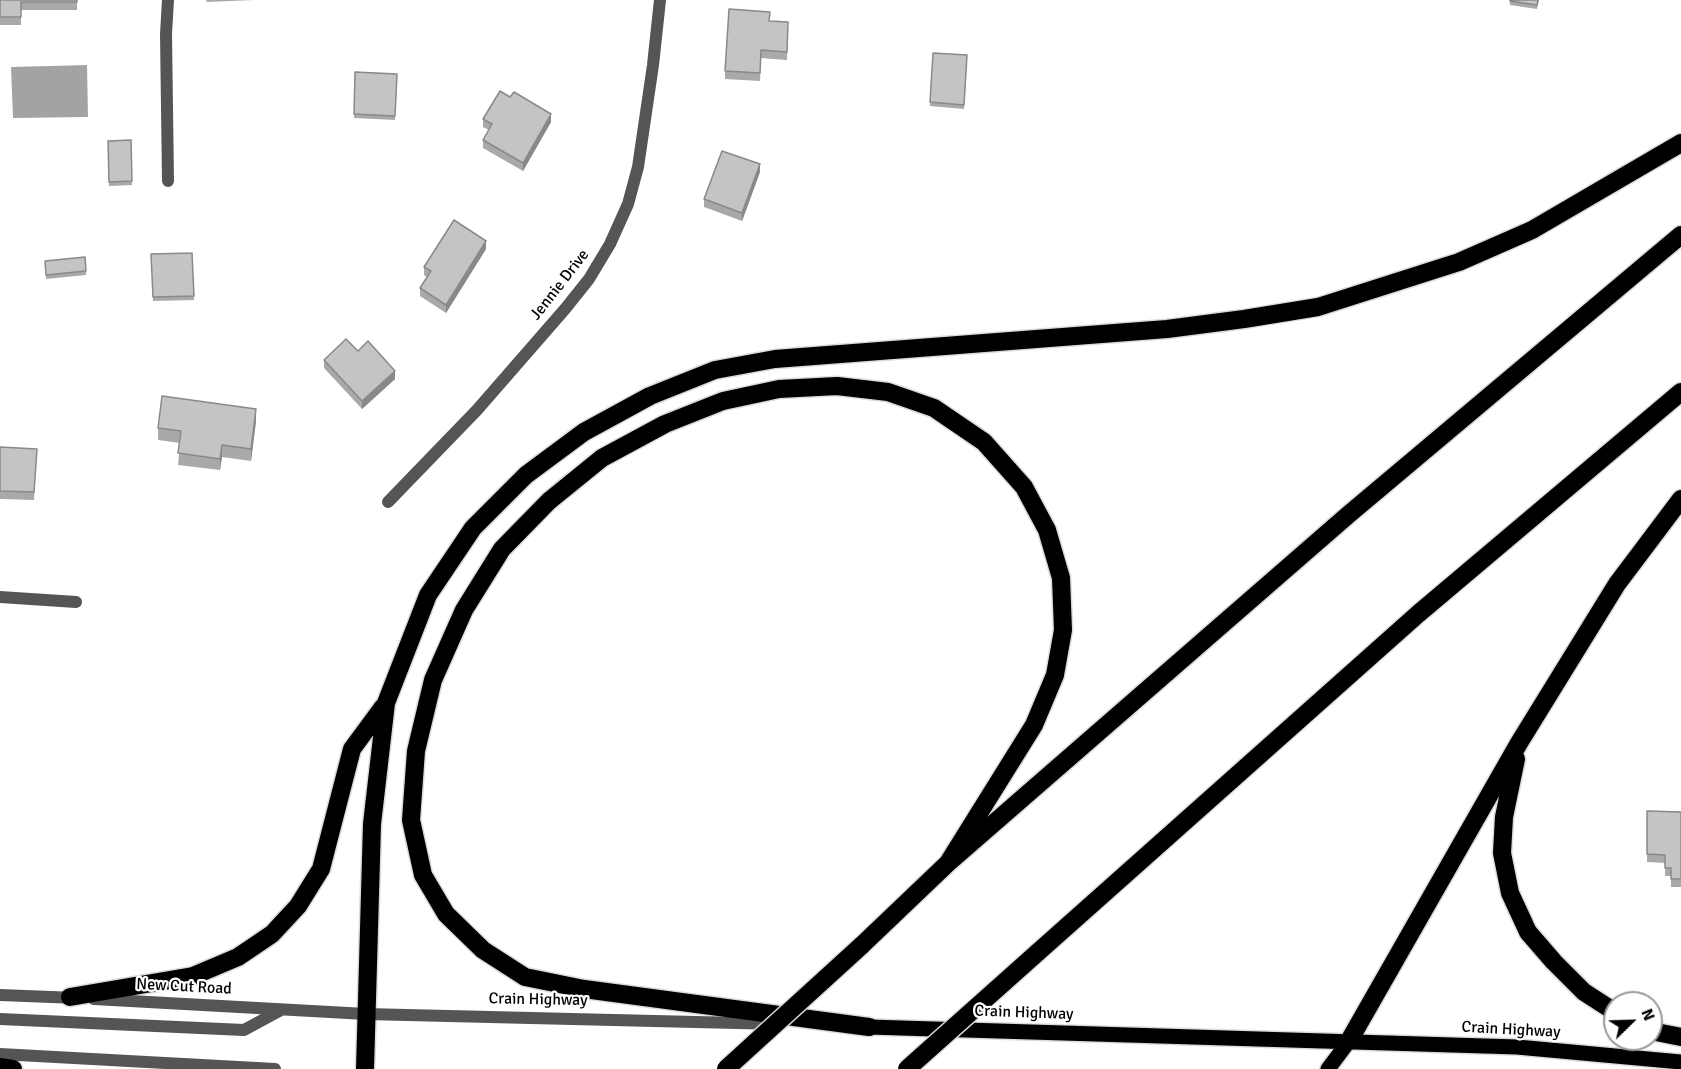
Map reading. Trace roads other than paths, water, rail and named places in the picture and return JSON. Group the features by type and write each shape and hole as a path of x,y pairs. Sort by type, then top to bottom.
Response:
{"highway":[{"path":"365,1069 372,824 386,703 428,595 473,528 526,475 584,432 650,396 715,370 775,359 1167,329 1318,307 1459,262 1532,230 1681,143"},
{"path":"726,1069 948,863 1348,515 1681,235"},
{"path":"869,1027 584,989 525,977 483,950 446,914 423,875 411,820 416,751 432,680 464,610 502,549 549,501 602,458 665,424 723,401 779,389 837,386 888,392 934,408 984,442 1024,487 1047,530 1061,578 1063,630 1055,675 1034,725 948,863"},
{"path":"907,1069 1418,614 1681,392"},
{"path":"1349,1041 1519,743 1617,584 1681,499"},
{"path":"70,997 193,976 238,957 272,934 298,906 321,869 352,749 386,703"},
{"path":"1519,743 1504,817 1502,853 1510,893 1528,932 1584,992 1603,1004"},
{"path":"1663,1033 1681,1037"},
{"path":"0,1067 13,1069"}],"main road":[{"name":"Crain Highway","path":"869,1027 1517,1047 1681,1062"},
{"path":"1328,1069 1349,1041"}],"street":[{"path":"168,0 166,34 168,181"},
{"name":"Jennie Drive","path":"388,502 477,410 565,309 589,279 610,244 628,204 638,167 660,0"},
{"path":"0,597 76,602"},
{"name":"New Cut Road","path":"0,995 366,1014"},
{"path":"0,1019 244,1030 282,1009"},
{"name":"Crain Highway","path":"366,1014 869,1027"},
{"path":"0,1054 275,1069"}]}
